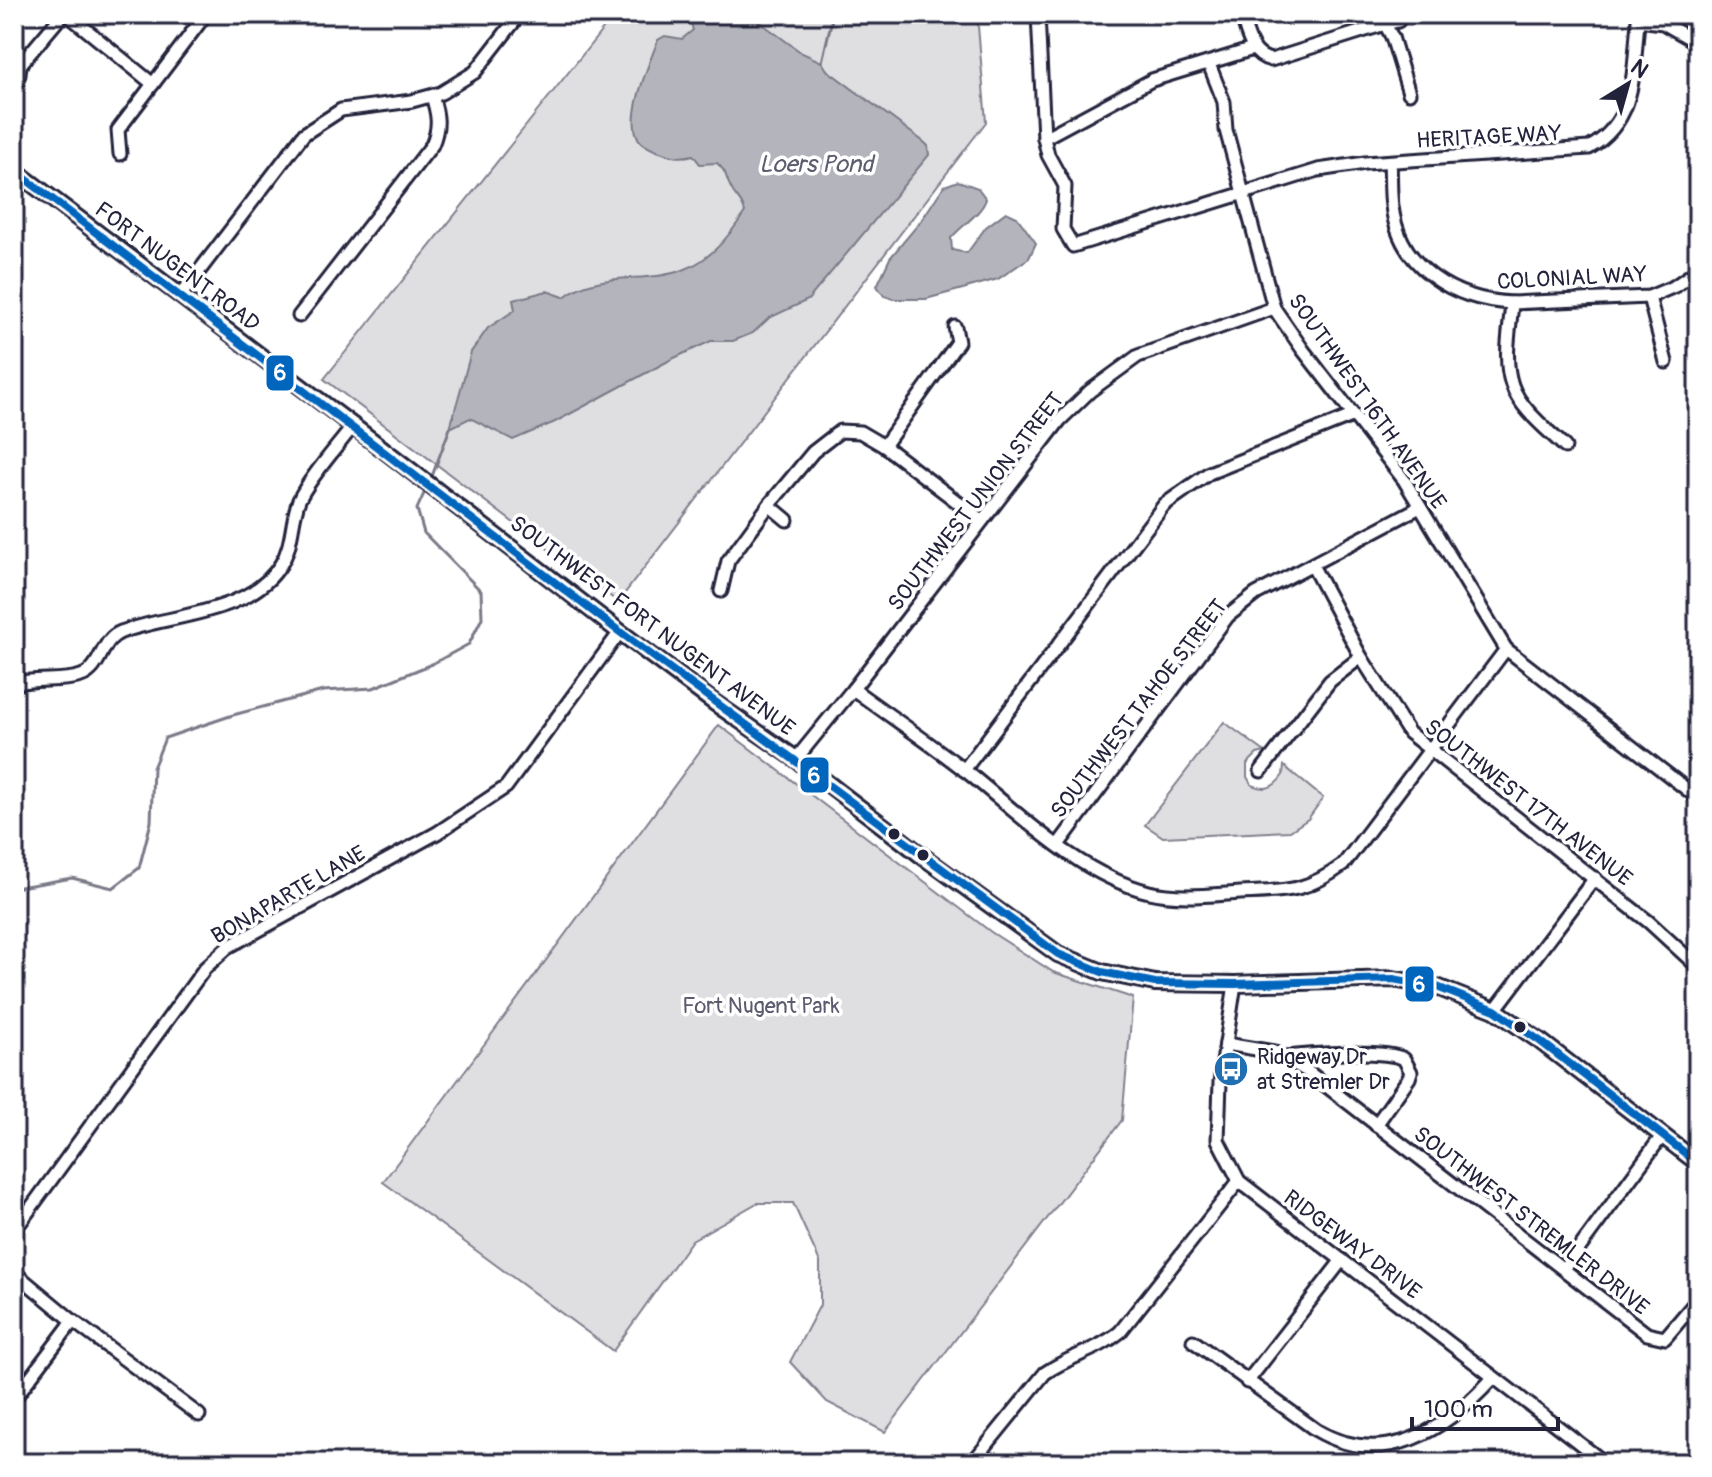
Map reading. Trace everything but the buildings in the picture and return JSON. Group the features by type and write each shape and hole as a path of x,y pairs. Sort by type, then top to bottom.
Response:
{"street":[{"path":"14,83 19,75 17,67 65,14 153,84"},
{"path":"120,154 118,130 206,14"},
{"path":"180,296 304,134 341,110 441,93 475,72 520,14"},
{"path":"1038,14 1044,138 1152,80 1253,49"},
{"path":"1241,14 1253,49 1259,57 1271,60 1398,21 1403,14"},
{"path":"1638,17 1663,23 1698,43"},
{"name":"HERITAGE WAY","path":"1044,138 1048,155 1065,186 1063,229 1073,246 1318,170 1390,162 1580,150 1606,138 1626,110 1638,17"},
{"path":"1385,24 1409,93"},
{"name":"SOUTHWEST 16TH AVENUE","path":"1209,64 1224,102 1226,130 1274,308 1352,416 1404,480 1506,649 1698,798"},
{"path":"299,316 432,145 439,119 432,96"},
{"name":"COLONIAL WAY","path":"1390,162 1392,207 1402,242 1415,262 1434,280 1460,293 1492,302 1512,303 1649,297 1675,286 1698,270"},
{"name":"FORT NUGENT ROAD","path":"14,170 353,426"},
{"path":"1649,297 1666,362"},
{"path":"1512,303 1508,364 1512,388 1531,413 1565,447"},
{"name":"SOUTHWEST UNION STREET","path":"796,759 1060,420 1090,391 1138,356 1274,308"},
{"path":"884,446 958,342 955,327"},
{"path":"964,770 1164,505 1209,473 1352,416"},
{"path":"14,684 82,676 97,663 103,650 118,633 224,606 268,580 282,564 301,496 353,426"},
{"name":"SOUTHWEST FORT NUGENT AVENUE","path":"353,426 620,632 1058,954 1102,972 1155,983 1393,979 1437,987 1495,1010 1698,1163"},
{"path":"721,591 728,561 769,505 813,452 840,431 860,432 884,446 981,520"},
{"path":"769,505 787,520"},
{"name":"SOUTHWEST TAHOE STREET","path":"1058,845 1228,616 1256,594 1420,507"},
{"name":"SOUTHWEST 17TH AVENUE","path":"1312,565 1361,657 1409,733 1595,878 1698,967"},
{"name":"BONAPARTE LANE","path":"14,1231 205,968 228,947 437,833 506,787 620,632"},
{"path":"853,689 964,770 1058,845 1114,880 1150,892 1177,896 1294,891 1321,881 1343,865 1506,649"},
{"path":"1261,771 1330,681 1361,657"},
{"path":"1495,1010 1595,878"},
{"name":"RIDGEWAY DRIVE","path":"1235,984 1220,1082 1218,1140 1239,1181 1493,1378 1590,1459 1605,1463"},
{"name":"SOUTHWEST STREMLER DRIVE","path":"1226,1044 1286,1057 1647,1334 1665,1338 1698,1299"},
{"name":"SOUTHWEST STREMLER DRIVE","path":"1286,1057 1309,1054 1390,1055 1404,1059 1411,1072 1409,1078 1376,1125"},
{"path":"1564,1269 1662,1136"},
{"path":"972,1463 1045,1373 1057,1364 1099,1347 1120,1332 1239,1181"},
{"path":"1247,1382 1342,1260"},
{"path":"14,1272 73,1321 199,1415"},
{"path":"14,1399 73,1321"},
{"path":"1193,1341 1324,1435 1338,1441 1369,1446 1399,1444 1431,1432 1493,1378"}],"green space":[{"path":"615,14 977,14 986,122 618,602 324,379"},
{"path":"1224,722 1265,752 1257,754 1247,764 1247,777 1252,785 1266,788 1273,785 1283,775 1284,766 1323,798 1308,819 1290,831 1163,837 1145,825"},
{"name":"Fort Nugent Park","path":"719,725 991,932 1053,972 1133,998 1122,1120 885,1432 827,1402 790,1362 820,1305 820,1262 793,1203 757,1203 692,1240 613,1351 383,1182"}],"water":[{"name":"Loers Pond","path":"688,14 749,14 802,53 822,62 827,70 924,142 929,155 808,300 769,318 753,333 733,341 711,341 555,422 513,440 470,418 450,428 471,352 488,328 515,310 513,300 547,291 564,297 592,283 683,270 711,253 745,212 717,163 700,164 693,155 683,157 657,151 643,143 636,133 639,92 658,40 665,36 682,39 693,30"},
{"path":"958,181 978,188 986,199 976,214 951,238 952,250 967,253 986,227 1006,212 1017,217 1036,243 1029,258 998,279 926,299 884,296 877,286 890,258 921,221 944,186"}],"waterway":[{"path":"822,62 833,14"},
{"path":"431,479 450,428"},
{"path":"14,888 72,878 113,888 139,868 151,822 153,768 165,738 233,715 323,691 373,688 432,664 469,644 482,618 481,591 424,533 417,509 426,489"}],"transit line":[{"name":"6","path":"14,170 620,632 1058,954 1102,972 1155,983 1393,979 1437,987 1495,1010 1698,1163"}],"place":[{"name":"Ridgeway Dr at Stremler Dr","path":"1231,1069"}]}
